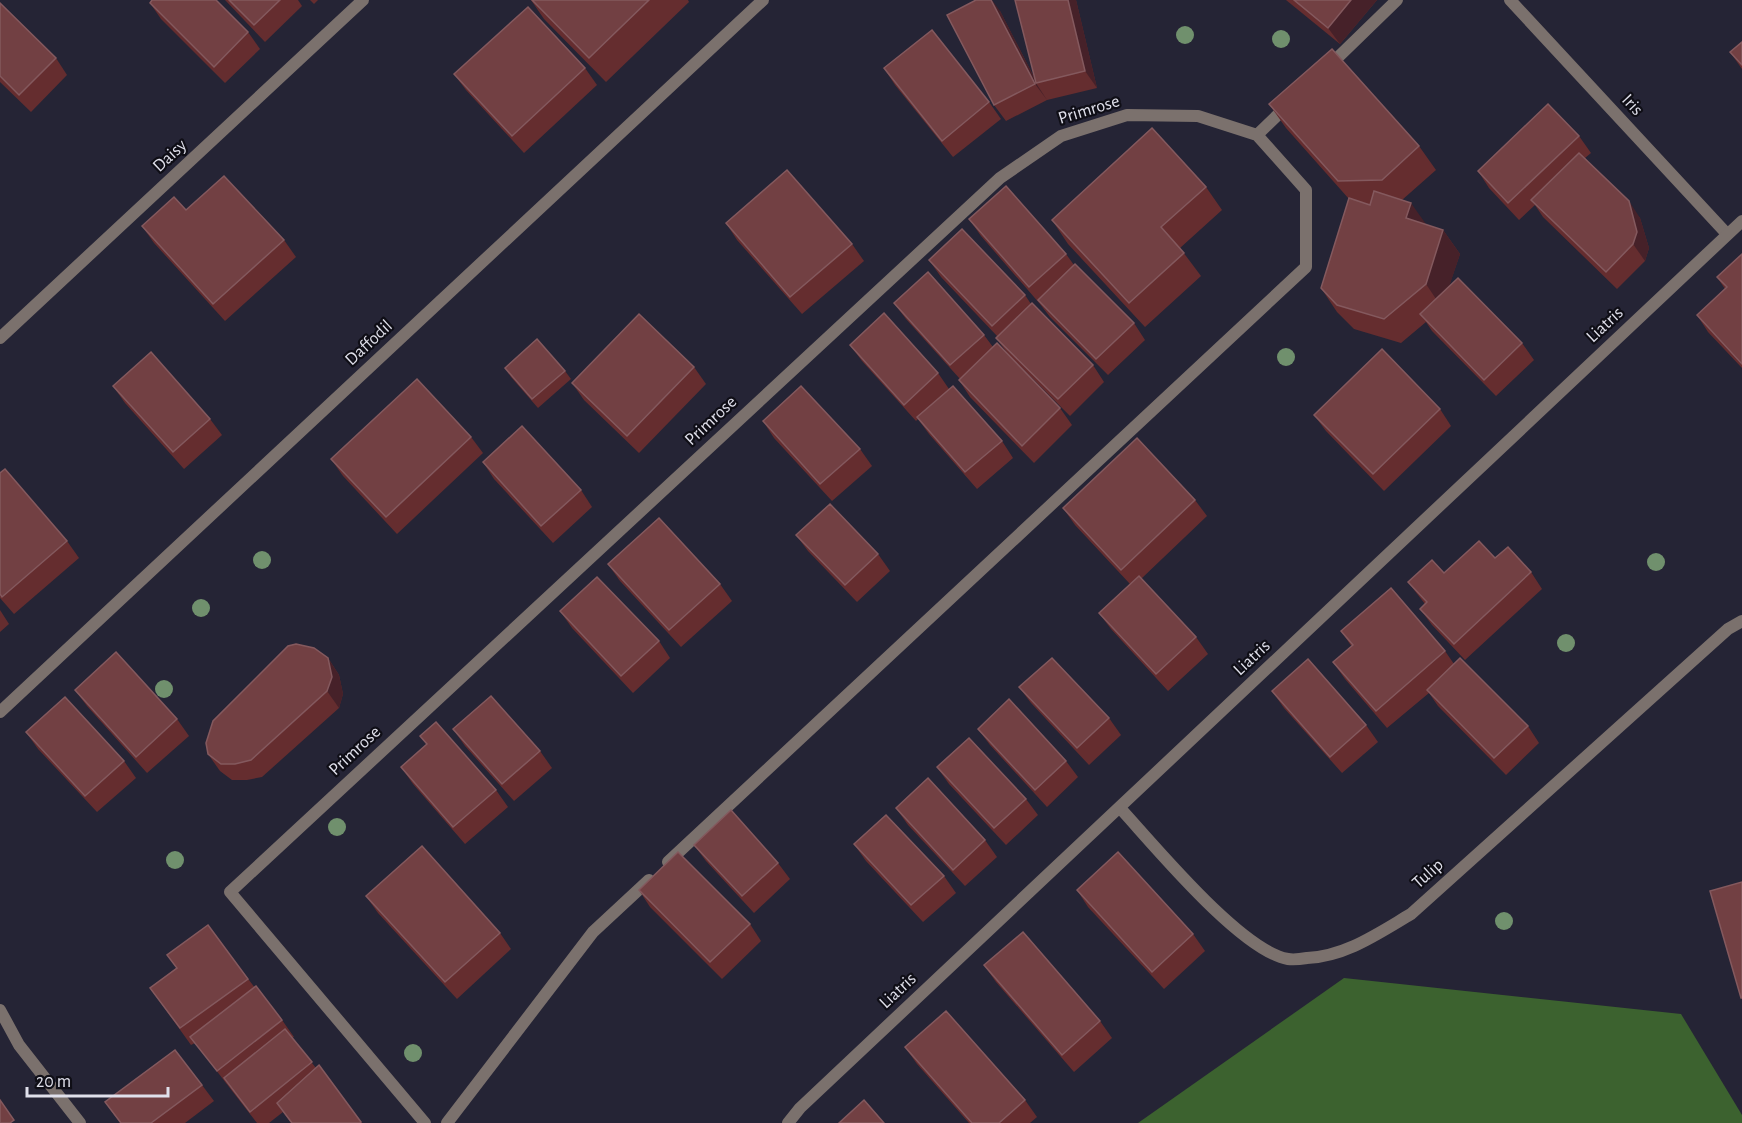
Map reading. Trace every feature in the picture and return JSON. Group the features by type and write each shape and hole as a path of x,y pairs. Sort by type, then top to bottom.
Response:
{"street":[{"name":"Daisy","path":"0,338 363,0"},
{"name":"Daffodil","path":"0,712 763,0"},
{"path":"1323,71 1397,0"},
{"name":"Iris","path":"1510,0 1727,234"},
{"path":"447,1123 593,932 1306,267 1306,190 1257,135 1298,95"},
{"name":"Primrose","path":"425,1123 230,892 1000,178 1060,136 1127,115 1198,116 1257,135"},
{"name":"Liatris","path":"788,1123 800,1108 1742,221"},
{"name":"Tulip","path":"1120,808 1228,922 1263,950 1289,960 1326,957 1360,945 1411,914 1728,628 1742,621"},
{"path":"0,1010 19,1045 80,1123"}],"green space":[{"path":"1344,978 1681,1014 1742,1115 1742,1123 1138,1123"}],"building":[{"path":"152,0 216,0 248,32 214,67 150,3"},
{"path":"229,0 280,0 254,25"},
{"path":"532,0 649,0 589,58"},
{"path":"976,0 991,0 1035,84 994,105 947,15"},
{"path":"1015,0 1068,0 1085,71 1036,83"},
{"path":"1294,0 1351,0 1328,28"},
{"path":"0,3 56,58 19,95 0,76"},
{"path":"528,7 585,68 512,136 454,74"},
{"path":"932,30 989,102 942,141 884,68"},
{"path":"1742,42 1742,65 1730,52"},
{"path":"1332,49 1419,146 1382,180 1338,181 1269,104"},
{"path":"1548,104 1579,136 1508,203 1478,171"},
{"path":"1152,128 1206,187 1161,227 1184,253 1129,303 1052,220"},
{"path":"1579,153 1629,201 1637,232 1633,244 1606,272 1531,200"},
{"path":"787,170 852,244 790,297 726,223"},
{"path":"224,176 284,240 213,304 142,226 174,197 186,210"},
{"path":"1006,186 1066,254 1029,287 969,219"},
{"path":"1374,191 1411,203 1406,218 1443,230 1426,284 1384,319 1337,305 1321,288 1349,198 1370,205"},
{"path":"962,229 1025,295 992,326 929,260"},
{"path":"1742,254 1742,364 1697,315 1727,287 1717,277"},
{"path":"1075,264 1134,323 1096,359 1038,300"},
{"path":"928,272 984,335 950,365 894,303"},
{"path":"1458,278 1522,343 1484,380 1420,314"},
{"path":"1032,303 1093,365 1058,399 996,338"},
{"path":"884,313 938,373 904,405 850,345"},
{"path":"639,314 694,367 627,436 572,383"},
{"path":"537,339 565,371 532,399 505,368"},
{"path":"997,343 1060,408 1022,446 959,380"},
{"path":"1382,349 1440,409 1373,474 1314,415"},
{"path":"151,352 210,419 173,452 113,386"},
{"path":"417,379 471,437 386,517 331,459"},
{"path":"801,386 860,449 820,484 763,421"},
{"path":"953,386 1002,441 965,472 917,417"},
{"path":"522,426 581,490 541,526 483,462"},
{"path":"1137,438 1195,500 1121,570 1063,508"},
{"path":"5,469 67,541 2,597 0,594 0,473"},
{"path":"830,504 878,554 845,585 796,535"},
{"path":"659,518 720,584 669,630 608,564"},
{"path":"1479,541 1495,558 1508,547 1531,572 1454,644 1420,609 1427,602 1408,582 1432,560 1444,573"},
{"path":"1139,576 1196,637 1156,674 1099,613"},
{"path":"597,577 659,641 621,676 560,611"},
{"path":"1391,588 1445,651 1376,711 1333,662 1353,645 1341,631"},
{"path":"296,644 314,648 328,658 332,677 327,691 251,760 235,764 221,764 208,754 206,743 213,721 288,646"},
{"path":"116,652 177,719 136,757 75,690"},
{"path":"1052,658 1109,718 1077,748 1019,687"},
{"path":"1460,658 1528,726 1494,758 1427,690"},
{"path":"1308,659 1366,725 1330,757 1272,691"},
{"path":"491,696 540,751 502,784 453,729"},
{"path":"65,697 124,761 85,796 26,732"},
{"path":"1009,699 1066,761 1035,790 978,729"},
{"path":"436,722 496,790 453,827 401,767 427,744 420,736"},
{"path":"969,738 1026,799 994,828 937,767"},
{"path":"928,778 985,840 953,870 896,808"},
{"path":"731,810 778,863 742,896 694,845"},
{"path":"886,815 944,876 911,905 854,844"},
{"path":"422,846 500,933 445,982 366,896"},
{"path":"678,852 750,924 710,962 639,890"},
{"path":"1118,852 1193,934 1152,972 1077,890"},
{"path":"1742,882 1742,998 1741,998 1710,891"},
{"path":"208,925 248,979 180,1028 150,988 177,968 167,955"},
{"path":"1023,932 1100,1021 1062,1055 984,965"},
{"path":"256,986 282,1020 217,1071 190,1037"},
{"path":"946,1011 1025,1100 999,1123 972,1123 905,1047"},
{"path":"285,1029 312,1062 250,1112 224,1078"},
{"path":"175,1050 202,1085 151,1123 121,1123 105,1102"},
{"path":"319,1065 360,1123 292,1123 277,1103"},
{"path":"0,1100 14,1120 10,1123 0,1123"},
{"path":"864,1100 884,1123 839,1123"}]}
